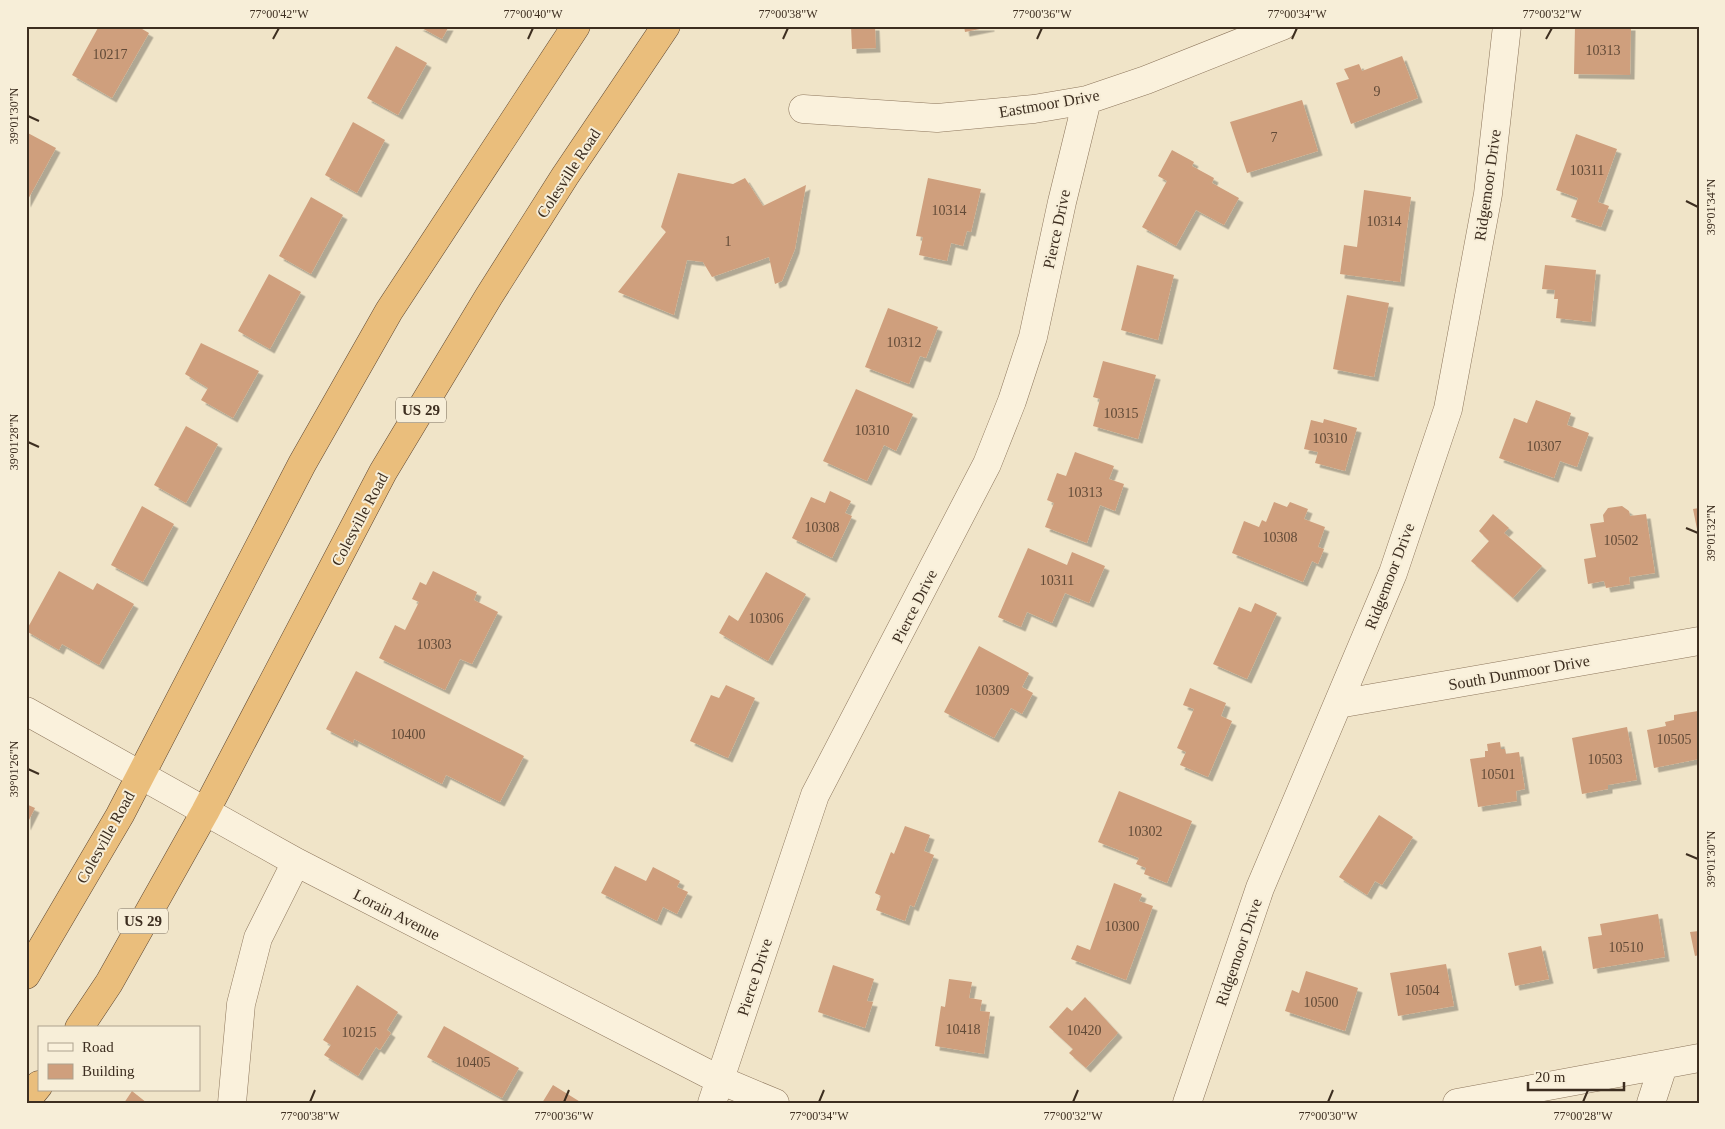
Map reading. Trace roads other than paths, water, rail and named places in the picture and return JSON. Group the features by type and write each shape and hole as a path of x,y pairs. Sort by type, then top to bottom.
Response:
{"highway":[{"name":"Colesville Road","path":"26,975 120,815 139,775 302,464 390,311 576,26"},
{"name":"Colesville Road","path":"80,1026 109,983 205,812 383,472 489,296 565,176 666,26"},
{"path":"26,1101 38,1086"}],"street":[{"name":"Eastmoor Drive","path":"803,109 937,118 1034,109 1088,100 1282,26"},
{"name":"Ridgemoor Drive","path":"1187,1103 1260,888 1393,573 1448,410 1488,194 1507,26"},
{"name":"Pierce Drive","path":"716,1092 815,796 987,464 1012,401 1033,337 1062,202 1088,100"},
{"name":"South Dunmoor Drive","path":"1338,704 1699,641"},
{"name":"Lorain Avenue","path":"26,711 205,812 716,1092 775,1103"},
{"path":"232,1103 241,1004 258,938 296,862"},
{"path":"1457,1103 1699,1058"},
{"path":"1651,1103 1663,1066"}]}
